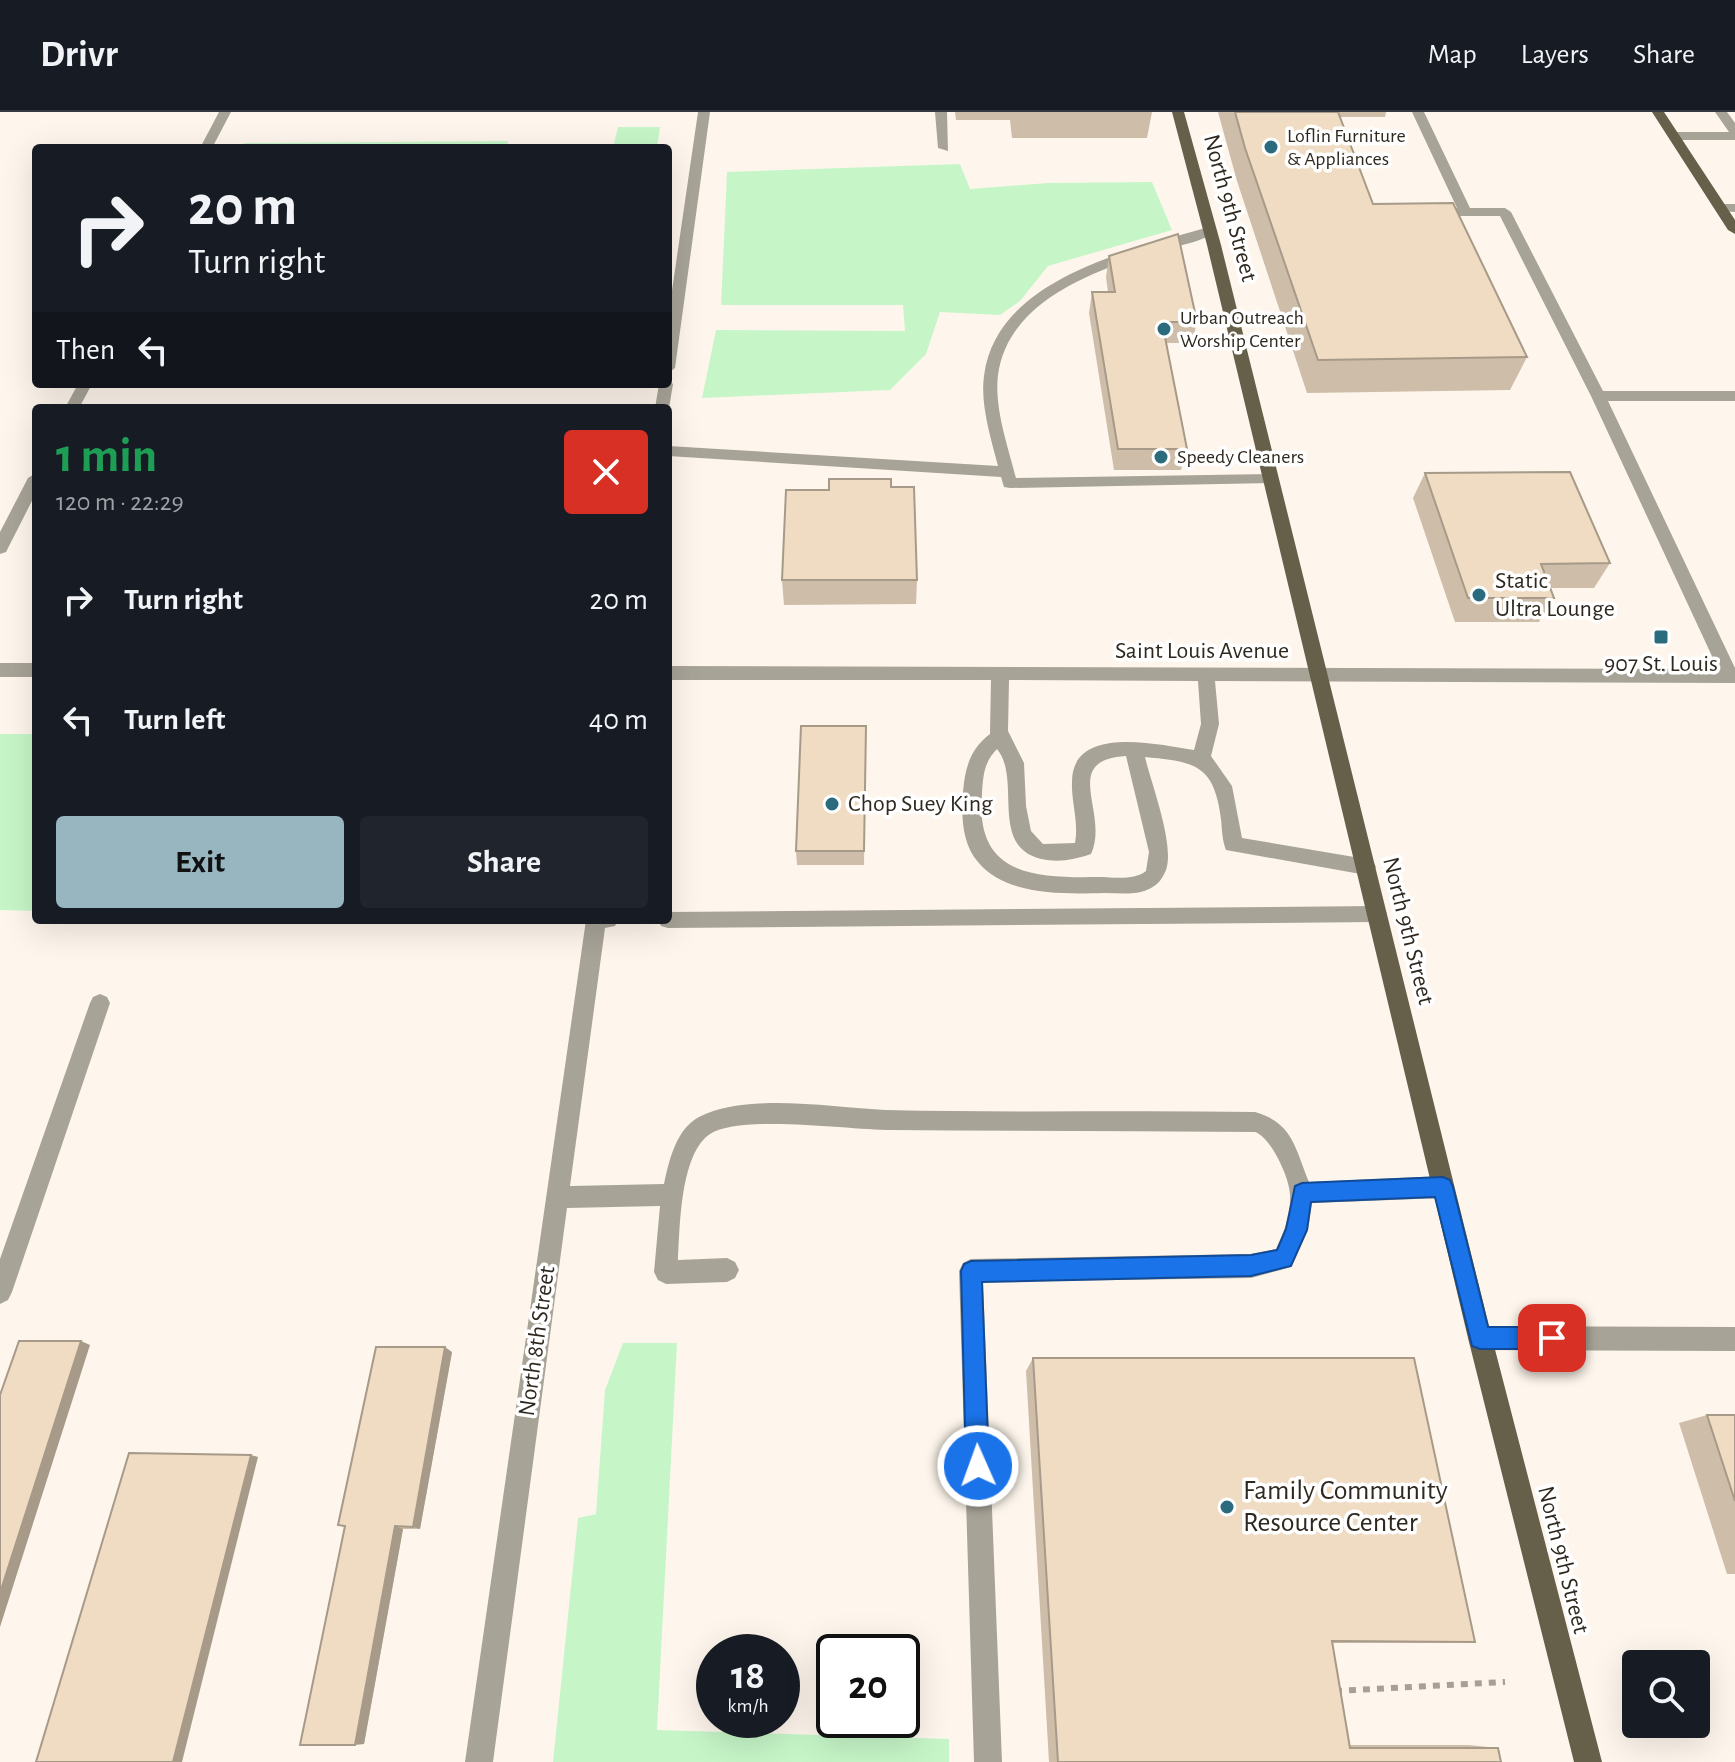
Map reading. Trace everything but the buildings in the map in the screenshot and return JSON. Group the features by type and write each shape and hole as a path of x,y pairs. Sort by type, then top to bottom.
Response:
{"main road":[{"name":"North 9th Street","path":"1178,112 1210,231 1480,1338 1588,1762"},
{"path":"1658,112 1728,208 1735,230"}],"street":[{"path":"208,144 225,112"},
{"path":"672,332 704,112"},
{"path":"941,112 944,148"},
{"path":"1418,112 1465,212"},
{"path":"1721,112 1735,134"},
{"path":"1674,136 1735,134"},
{"path":"1412,213 1505,212 1598,396 1732,676"},
{"path":"1210,231 1113,261 1072,279 1037,300 1009,326 993,359 990,378 1007,472 1010,483 1271,479"},
{"path":"1598,396 1735,396"},
{"path":"672,451 1007,472"},
{"path":"0,548 32,486"},
{"path":"0,670 32,670"},
{"name":"Saint Louis Avenue","path":"672,673 1732,676"},
{"path":"1000,674 1000,737 1015,759 1021,837 1032,847 1047,854 1076,852 1084,848 1088,836 1081,775 1084,763 1093,754 1111,749 1134,750 1201,758 1221,780 1227,796 1233,844 1366,867"},
{"path":"1201,758 1210,724 1206,675"},
{"path":"1000,737 983,747 976,761 971,834 979,852 990,865 1008,876 1033,883 1138,885 1149,882 1159,869 1159,852 1134,750"},
{"path":"672,920 1377,914"},
{"name":"North 8th Street","path":"479,1762 595,924"},
{"path":"0,1292 100,1003"},
{"path":"727,1270 666,1272 674,1195 684,1146 704,1125 753,1115 883,1120 1255,1122 1269,1126 1279,1136 1302,1193 1297,1230 1283,1259 1251,1266 971,1271 988,1762"},
{"path":"1302,1193 1443,1187"},
{"path":"558,1197 674,1195"},
{"path":"1480,1338 1735,1339"}],"path":[{"path":"1334,1691 1505,1682"}],"green space":[{"path":"618,127 660,127 658,144 614,144"},
{"path":"508,141 508,144 245,143"},
{"path":"960,164 970,189 1048,183 1152,182 1172,230 1048,266 1020,301 1000,315 940,312 926,354 890,390 702,398 716,330 905,331 903,305 721,305 727,172"},
{"path":"0,734 32,734 32,911 0,910"},
{"path":"623,1343 677,1343 657,1730 696,1731 696,1738 800,1738 800,1734 816,1735 816,1738 949,1739 949,1762 553,1762 578,1518 596,1514 605,1390"}],"place":[{"name":"Loflin Furniture & Appliances","path":"1271,147"},
{"name":"Urban Outreach Worship Center","path":"1164,329"},
{"name":"Speedy Cleaners","path":"1161,457"},
{"name":"Static Ultra Lounge","path":"1479,595"},
{"name":"907 St. Louis","path":"1661,637"},
{"name":"Chop Suey King","path":"832,804"},
{"name":"Family Community Resource Center","path":"1227,1507"}],"route":[{"path":"978,1466 971,1271 1251,1266 1283,1259 1297,1230 1302,1193 1443,1187 1480,1338 1552,1338"}]}
